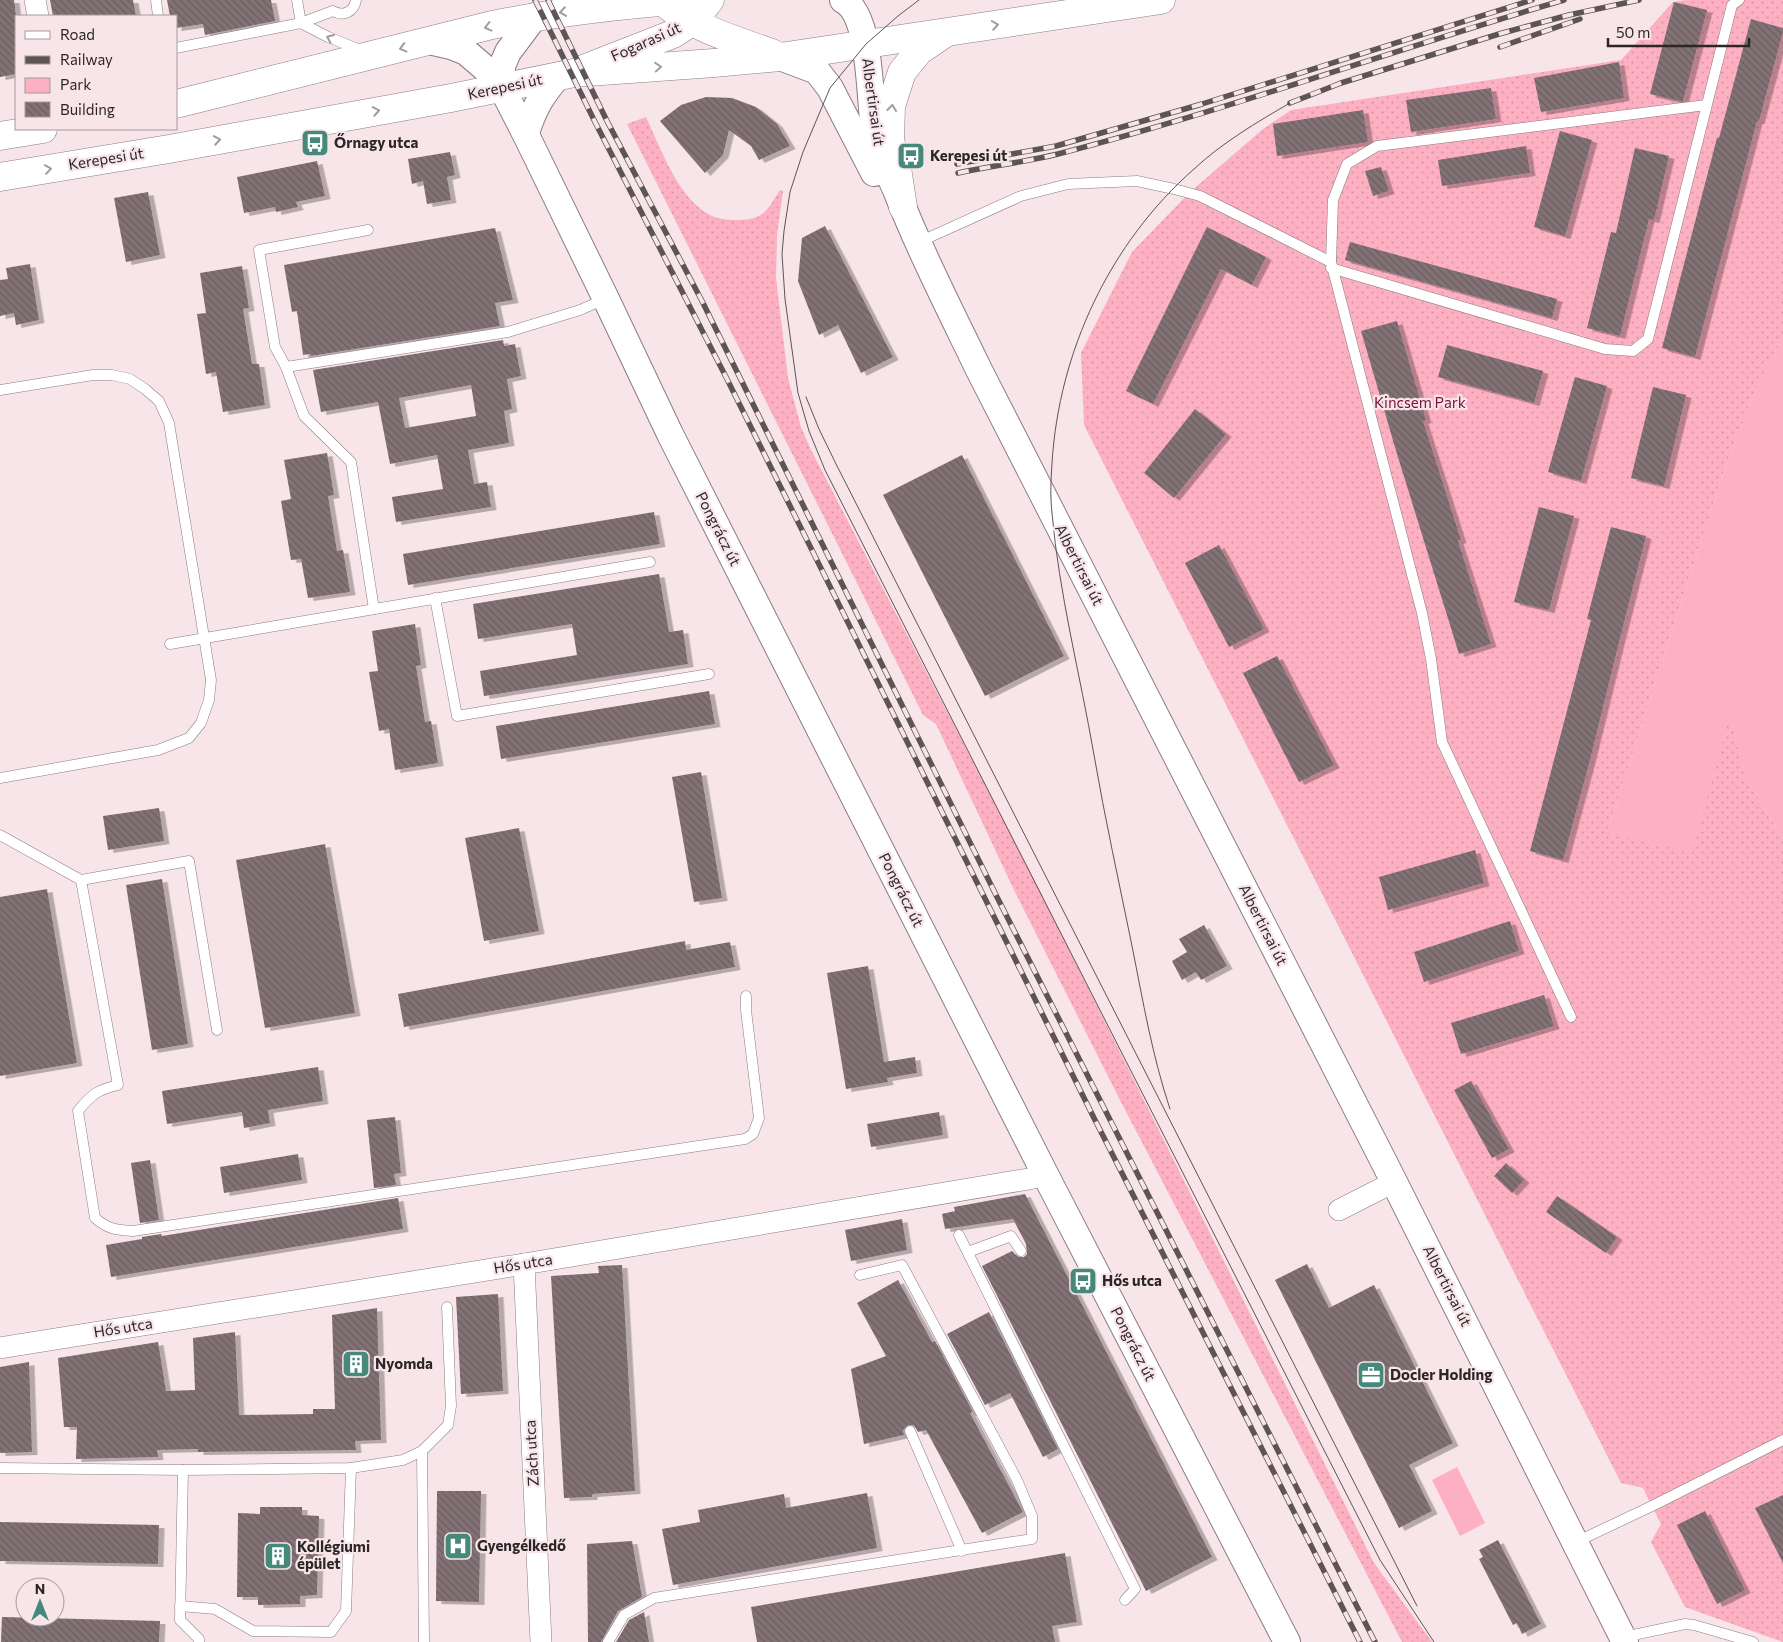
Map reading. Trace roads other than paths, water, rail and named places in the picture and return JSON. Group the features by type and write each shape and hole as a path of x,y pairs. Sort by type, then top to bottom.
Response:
{"main road":[{"name":"Fogarasi út","path":"566,74 673,34 673,5 710,0"},
{"name":"Kerepesi út","path":"0,177 169,149 502,88 566,74 780,56 1161,0"},
{"path":"178,104 429,41 594,4 673,5 724,36 780,56"},
{"path":"902,208 897,168 890,140 891,106 902,72 919,51 947,32"},
{"path":"0,136 37,130"}],"street":[{"path":"35,0 38,15"},
{"path":"822,0 846,2"},
{"name":"Albertirsai út","path":"846,2 860,21 866,44 876,141 902,208 979,370 1394,1182 1575,1542 1628,1640"},
{"path":"502,88 502,66 508,52 535,16"},
{"name":"Pongrácz út","path":"429,41 452,46 466,52 487,70 502,88 526,133 670,434 1046,1176 1287,1642"},
{"name":"Albertirsai út","path":"780,56 817,71 830,88 878,181 902,208"},
{"path":"526,133 534,108 544,91 566,74"},
{"name":"Hős utca","path":"0,1348 524,1264 1046,1176"},
{"path":"1339,1210 1394,1182"},
{"name":"Zách utca","path":"524,1264 540,1642"}],"lane":[{"path":"156,0 158,15"},
{"path":"297,0 301,23"},
{"path":"178,48 301,23 333,11 340,14 345,13 352,9 356,0"},
{"path":"918,242 1022,196 1068,184 1137,181 1200,196 1331,265 1605,349 1633,351 1648,339 1732,5 1740,0"},
{"path":"301,23 328,37 376,55"},
{"path":"1572,1016 1442,742 1431,659 1422,613 1331,265 1333,200 1347,164 1377,146 1706,105"},
{"path":"368,230 259,250 275,346 286,367 304,416 351,462 374,608"},
{"path":"286,367 508,332 580,310 606,299"},
{"path":"0,390 93,375 112,375 130,379 159,401 169,423 211,680 209,700 201,723 189,738 158,750 0,778"},
{"path":"170,644 650,562"},
{"path":"436,598 457,716 708,674"},
{"path":"0,835 81,880 189,861 217,1030"},
{"path":"81,880 118,1085 100,1089 78,1111 95,1218 104,1226 116,1230 132,1231 744,1139 753,1134 759,1118 746,996"},
{"path":"959,1234 1135,1589 1125,1600"},
{"path":"968,1252 1012,1236 1021,1251"},
{"path":"608,1642 624,1616 654,1598 1032,1539 1032,1516 1017,1480 902,1265 860,1275"},
{"path":"0,1468 184,1470 351,1468 403,1460 422,1451 448,1424 451,1406 447,1306"},
{"path":"910,1431 962,1551"},
{"path":"1575,1542 1652,1506 1783,1440"},
{"path":"422,1451 424,1642"},
{"path":"180,1606 215,1609 253,1631 332,1632 346,1611 351,1468"},
{"path":"184,1470 180,1620 200,1639 200,1642"},
{"path":"1628,1640 1685,1624 1753,1642"}],"tram line":[{"path":"919,0 866,44 830,88 803,152 790,192 782,254 785,299 798,393 809,431 825,470 1380,1560 1434,1642"},
{"path":"1170,1109 1144,1008 1060,574 1051,507 1052,463 1057,421 1065,380 1078,340 1094,302 1114,265 1137,230 1164,198 1205,159 1240,133 1290,103"},
{"path":"806,397 836,464 1417,1606"}],"railway":[{"path":"535,0 596,124 726,377 1094,1118 1360,1642"},
{"path":"548,0 607,121 702,301 997,897 1375,1642"},
{"path":"957,164 1056,146 1202,104 1532,0"},
{"path":"958,173 1046,157 1122,137 1564,0"},
{"path":"1290,103 1341,83 1499,34 1569,15 1639,0"},
{"path":"1500,47 1580,19"}],"place":[{"name":"Őrnagy utca","path":"315,143"},
{"name":"Kerepesi út","path":"911,156"},
{"name":"Hős utca","path":"1083,1281"},
{"name":"Nyomda","path":"356,1364"},
{"name":"Docler Holding","path":"1371,1375"},
{"name":"Gyengélkedő","path":"458,1546"},
{"name":"Kollégiumi épület","path":"278,1556"}],"park label":[{"name":"Kincsem Park","path":"1420,403"}]}
